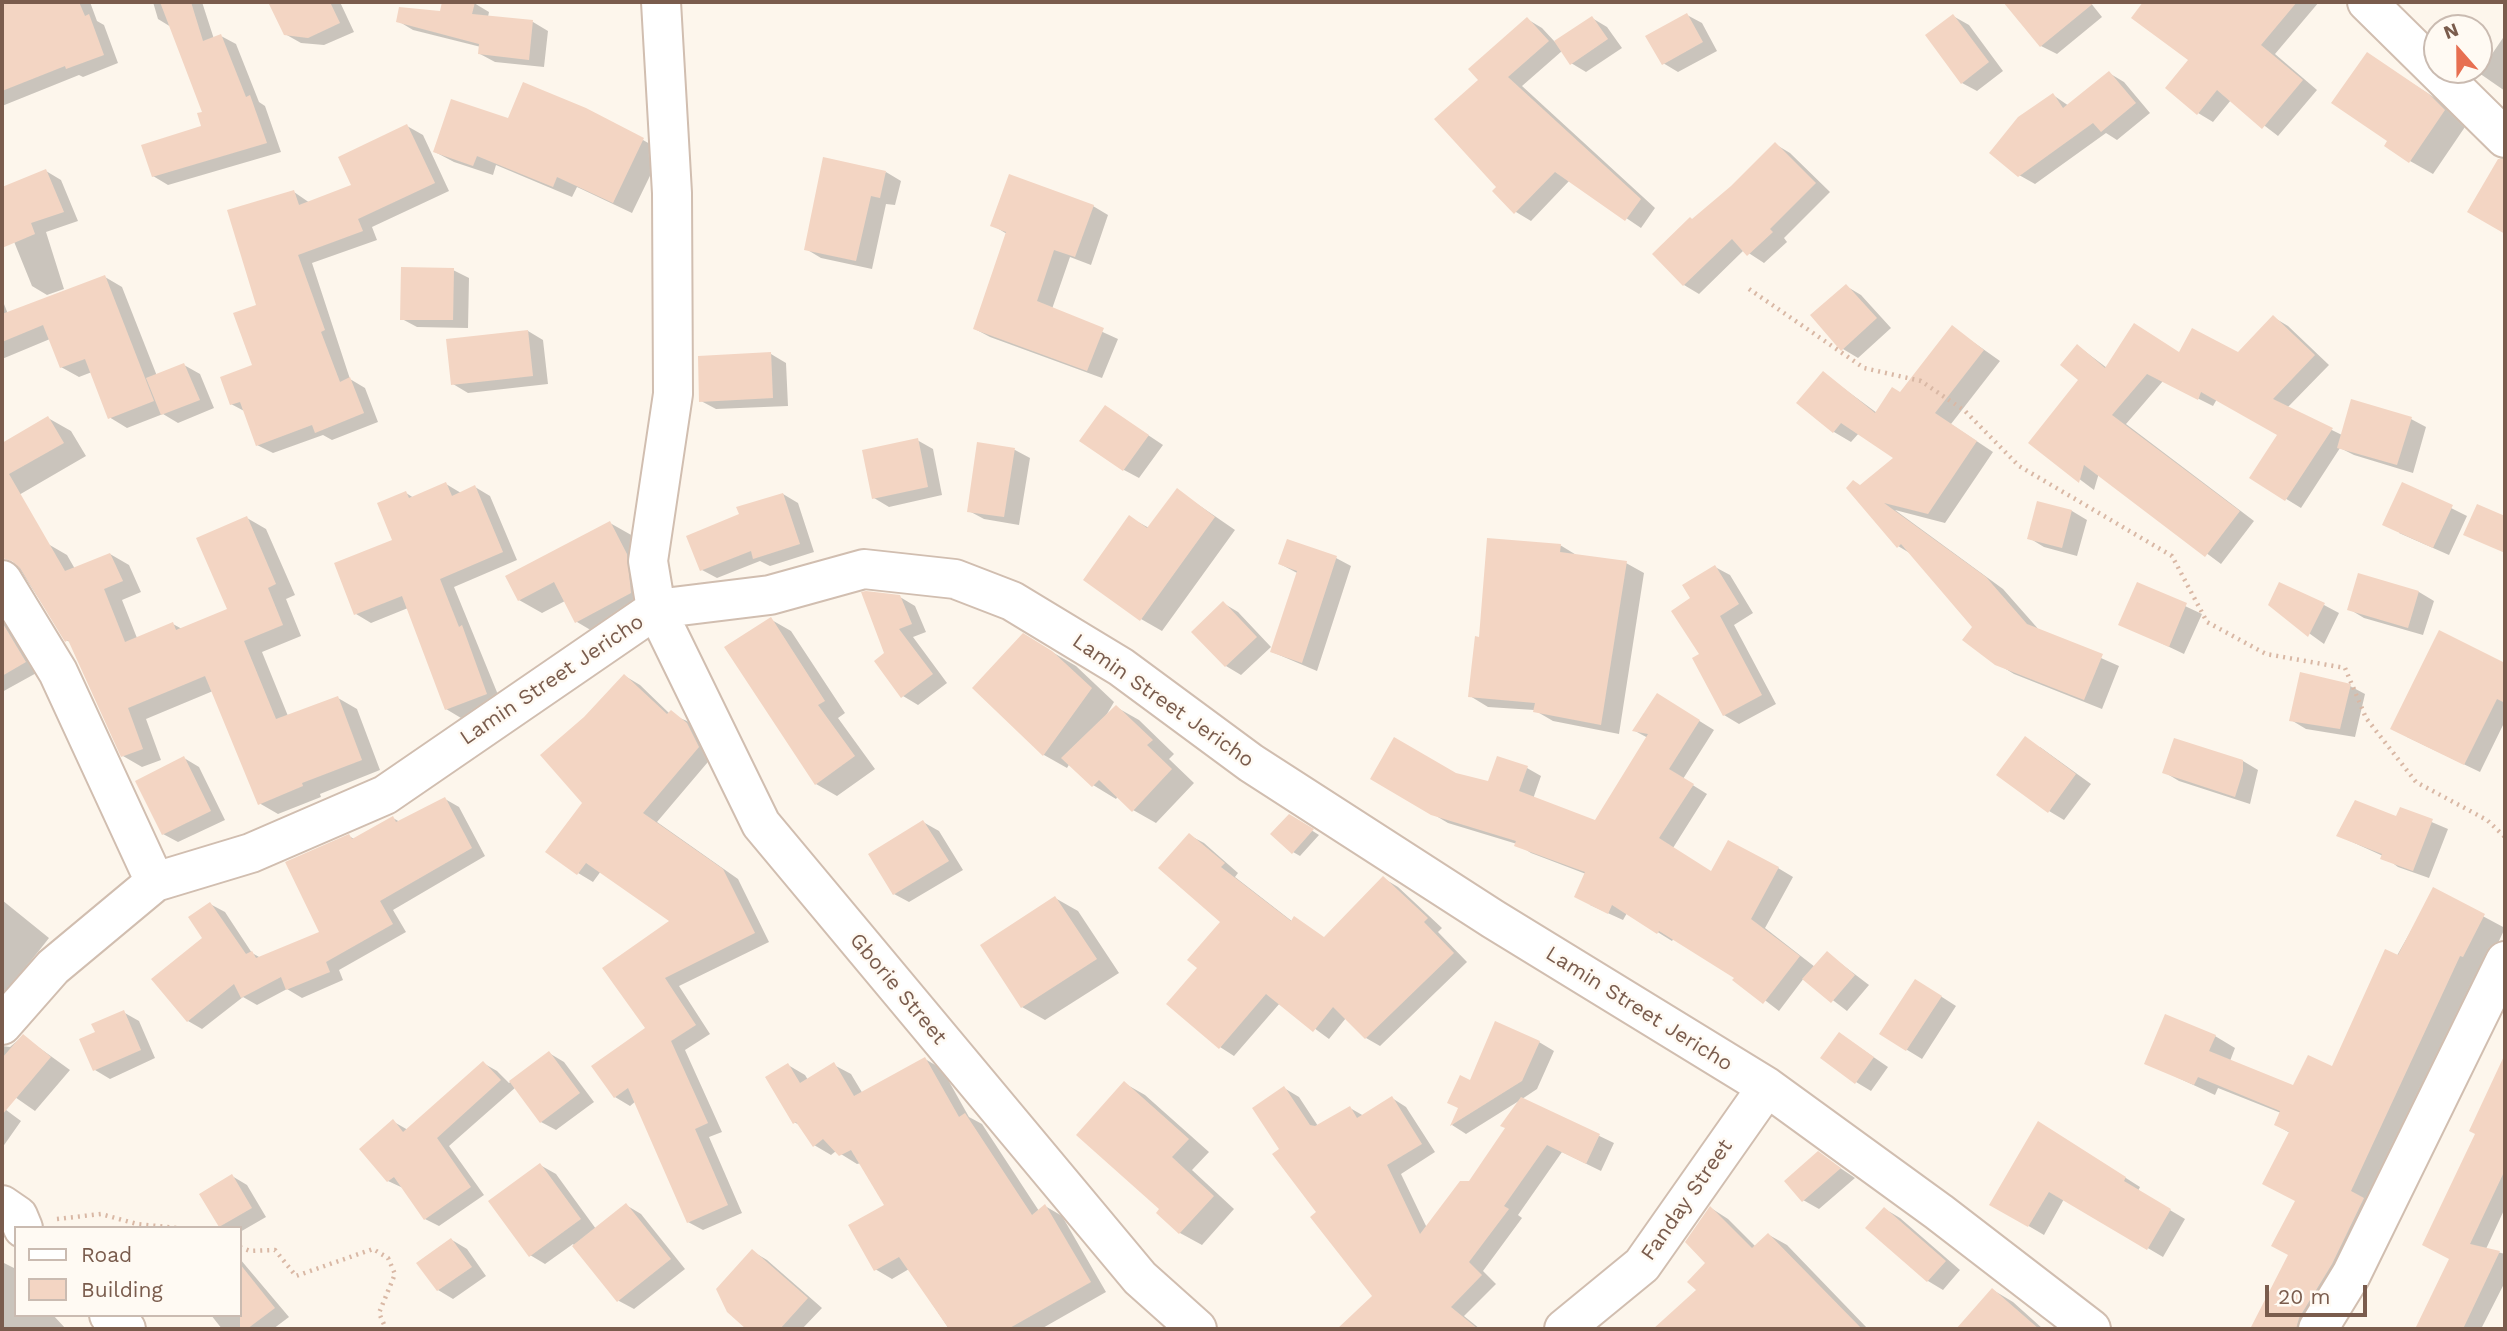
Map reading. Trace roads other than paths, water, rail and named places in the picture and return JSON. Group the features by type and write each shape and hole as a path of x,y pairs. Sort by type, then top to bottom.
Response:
{"street":[{"name":"Gborie Street","path":"661,2 672,192 673,394 648,561 656,610 761,824 1140,1278 1197,1329"},
{"path":"2367,2 2505,138"},
{"name":"Lamin Street Jericho","path":"2,1025 53,967 155,882 251,853 385,795 656,610 770,595 864,569 955,579 1012,601 1121,667 1251,763 1470,904 1767,1087 1938,1212 2091,1329"},
{"path":"2,580 58,672 155,882"},
{"path":"2318,1329 2351,1275 2505,961"},
{"name":"Fanday Street","path":"1564,1329 1642,1265 1767,1087"},
{"path":"111,1317 126,1329"}]}
